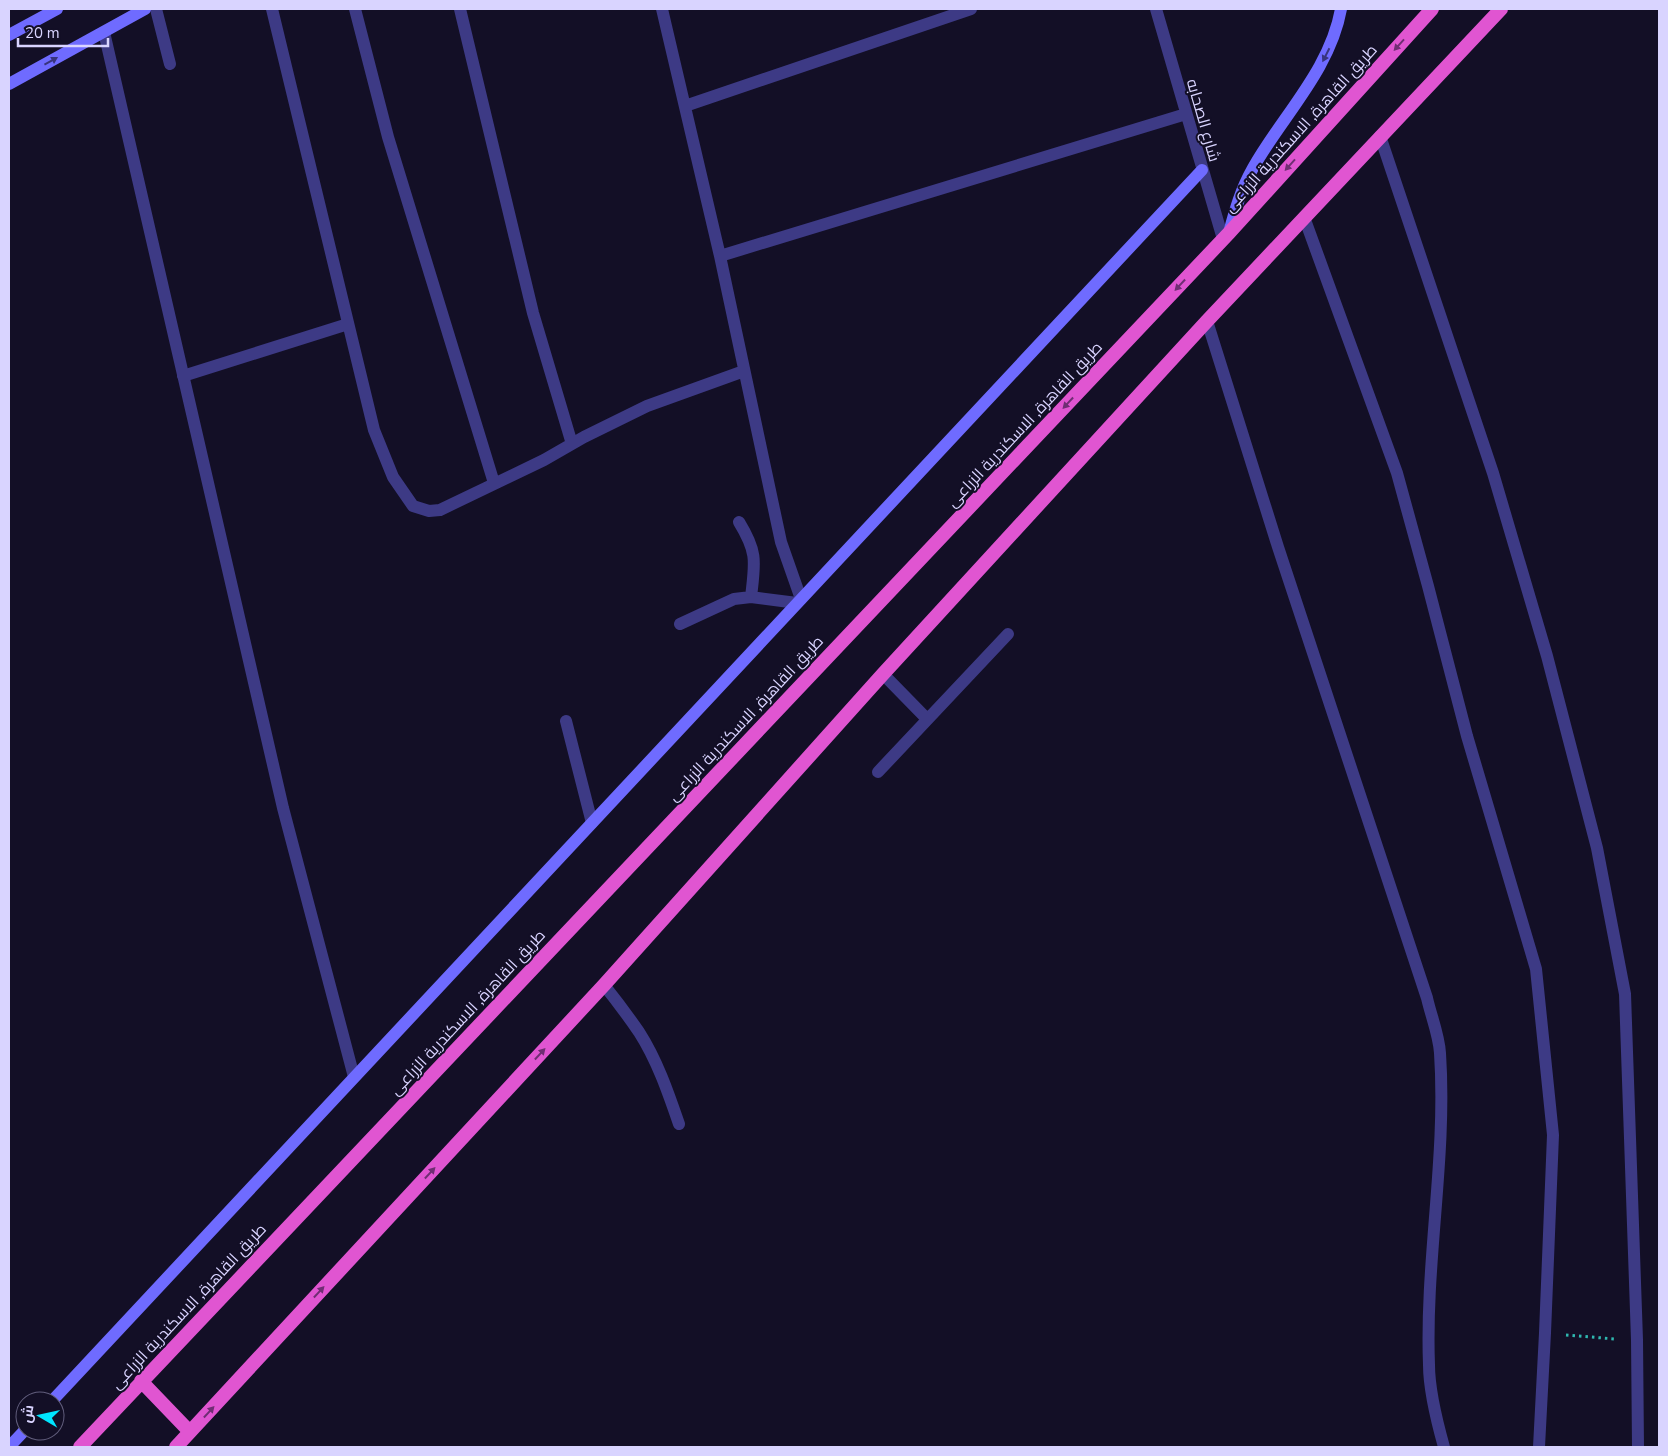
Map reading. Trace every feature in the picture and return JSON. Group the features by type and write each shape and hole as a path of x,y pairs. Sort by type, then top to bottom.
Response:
{"highway":[{"name":"طريق القاهرة, الاسكندرية الزراعى","path":"80,1447 1226,236 1432,9"},
{"path":"176,1447 604,985 883,674 1207,321 1501,9"},
{"path":"142,1381 190,1432"}],"main road":[{"path":"9,34 57,9"},
{"path":"9,84 145,9"},
{"path":"1226,236 1252,170 1318,71 1330,47 1339,22 1341,9"},
{"path":"61,1391 1202,170"}],"street":[{"path":"156,9 170,64"},
{"path":"272,9 377,438 393,477 413,506 429,511 440,510 544,460 647,406 744,371"},
{"path":"355,9 388,136 494,483"},
{"path":"460,9 533,313 572,444"},
{"path":"662,9 720,256 781,542 799,601 751,597 734,599 680,624"},
{"path":"685,106 971,9"},
{"name":"شارع الصحابه","path":"1156,9 1202,170 1226,236"},
{"path":"104,32 284,808 354,1077"},
{"path":"720,256 1186,114"},
{"path":"1380,136 1494,473 1547,656 1597,848 1626,994 1637,1340 1638,1447"},
{"path":"1304,217 1397,473 1467,736 1536,969 1553,1135 1539,1447"},
{"path":"1207,321 1284,566 1427,998 1440,1052 1441,1108 1428,1366 1438,1425 1444,1447"},
{"path":"183,376 348,324"},
{"path":"738,522 750,541 755,563 751,597"},
{"path":"878,772 1008,634"},
{"path":"883,674 928,719"},
{"path":"566,721 592,823"},
{"path":"604,985 639,1033 654,1059 668,1091 679,1124"}],"path":[{"path":"1545,1333 1637,1340"}]}
